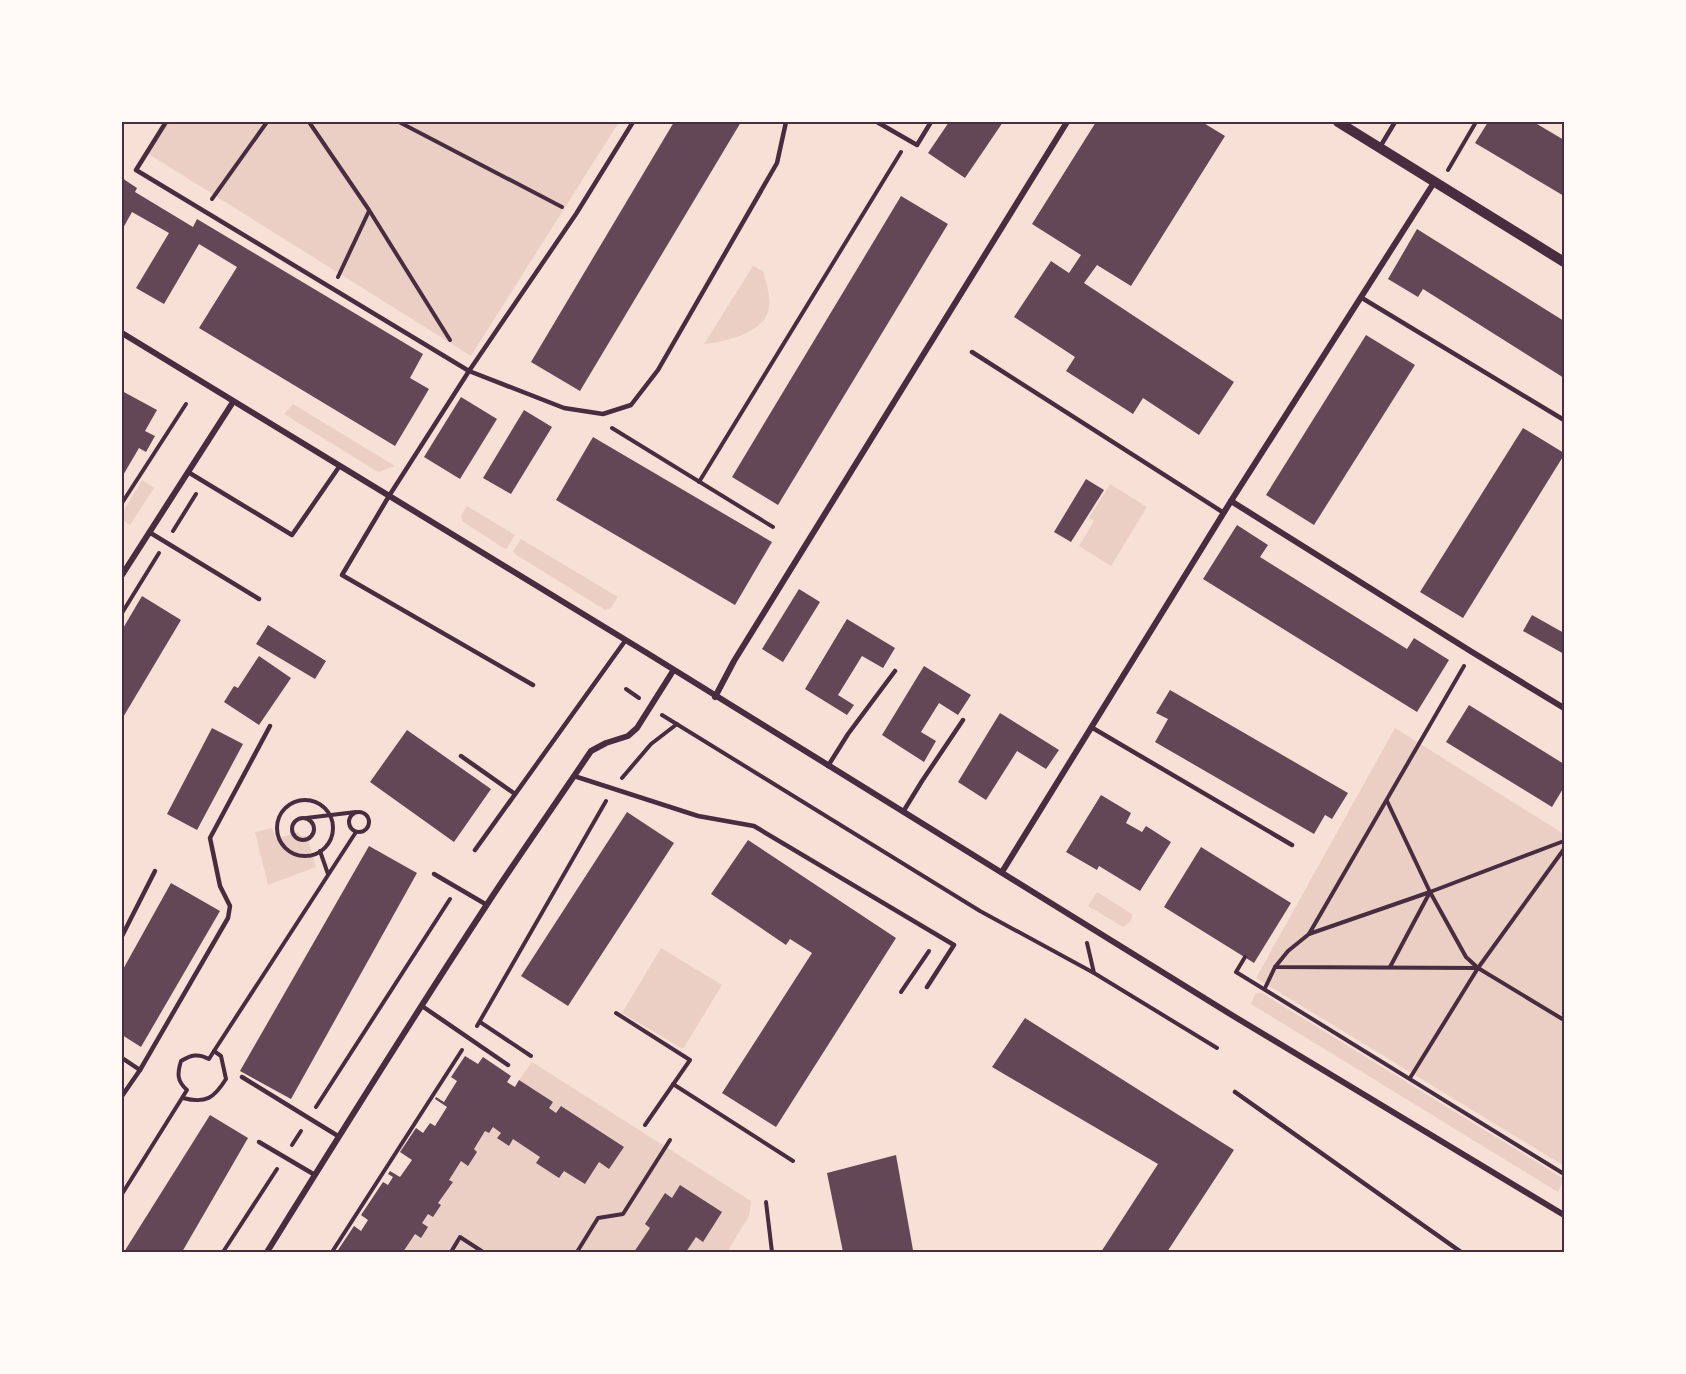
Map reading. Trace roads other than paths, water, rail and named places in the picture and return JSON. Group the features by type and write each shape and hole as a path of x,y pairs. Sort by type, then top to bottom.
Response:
{"street":[{"path":"715,696 734,661 1068,122"},
{"path":"1338,122 1564,262"},
{"path":"1002,872 1231,501 1435,182"},
{"path":"122,333 1235,1017 1564,1215"},
{"path":"122,576 124,566 149,532 232,402"},
{"path":"1231,501 1564,708"},
{"path":"267,1252 338,1136 487,905 591,751 628,736 637,728 673,671"}],"lane":[{"path":"166,122 136,170 469,371 564,408 603,414 631,405 658,370 777,163 786,122"},
{"path":"533,685 342,575 389,496 469,371 576,214 633,122"},
{"path":"877,122 917,145 932,122"},
{"path":"1380,147 1395,122"},
{"path":"1362,298 1564,420"},
{"path":"972,352 1224,513"},
{"path":"188,472 291,535 339,467"},
{"path":"149,532 259,599"},
{"path":"474,850 625,641"},
{"path":"828,766 848,734 895,671"},
{"path":"903,812 963,720"},
{"path":"122,1096 140,1070 228,918 230,906 220,886 210,838 270,726"},
{"path":"1091,727 1292,845"},
{"path":"461,756 515,794"},
{"path":"574,776 698,816 754,826 954,945 927,987"},
{"path":"122,936 155,871"},
{"path":"434,874 487,905"},
{"path":"422,1006 508,1065"},
{"path":"122,1058 140,1070"},
{"path":"242,1077 338,1136"},
{"path":"1235,1092 1461,1252"},
{"path":"259,1142 315,1175"}]}
